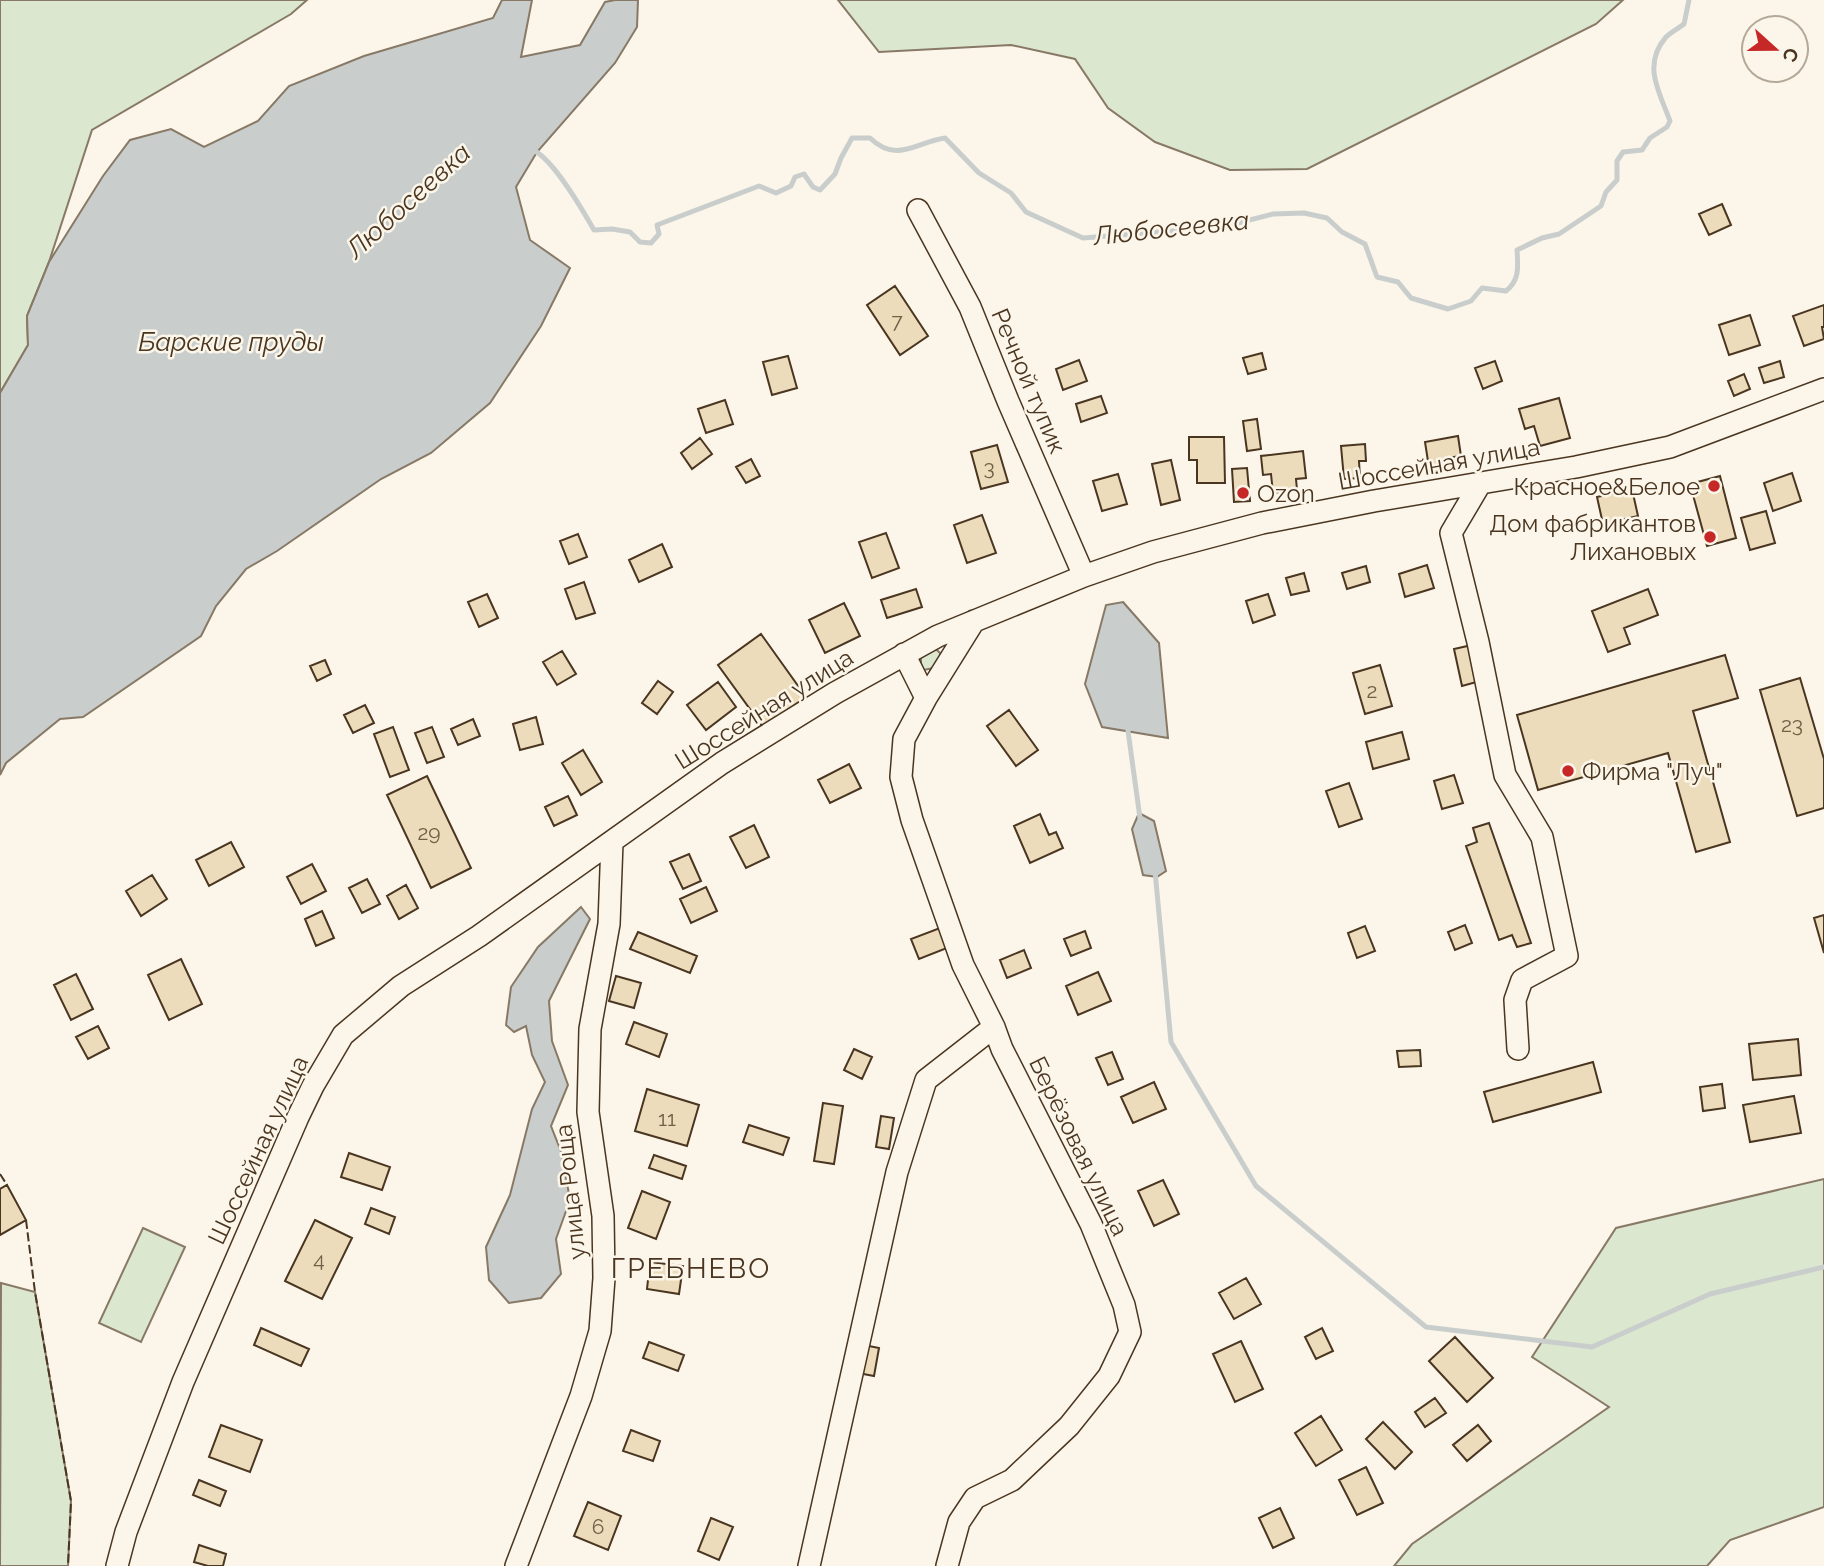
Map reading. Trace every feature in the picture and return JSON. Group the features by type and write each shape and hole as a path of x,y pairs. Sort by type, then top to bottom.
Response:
{"street":[{"name":"Речной тупик","path":"918,209 970,307 1084,576"},
{"name":"Шоссейная улица","path":"117,1566 126,1532 183,1382 298,1117 343,1035 401,986 479,936 722,763 835,693 938,636 1084,576 1153,552 1262,523 1576,467 1670,447 1824,389"},
{"path":"1480,484 1451,533 1478,642 1505,775 1542,837 1567,956 1522,980 1515,1000 1518,1049"},
{"name":"Берёзовая улица","path":"947,1566 959,1522 975,1498 1012,1480 1069,1426 1109,1376 1130,1332 1124,1305 1091,1224 1002,1049 963,965 912,820 901,777 904,739 974,621"},
{"path":"904,653 926,698"},
{"name":"улица Роща","path":"516,1566 581,1396 600,1331 604,1278 603,1216 588,1112 590,1029 608,924 612,842"},
{"path":"809,1566 897,1172 926,1080 994,1027"}],"green space":[{"path":"0,0 307,0 291,14 92,130 49,262 27,316 28,345 0,393"},
{"path":"838,0 1623,0 1596,24 1307,169 1230,170 1155,142 1108,108 1075,59 1011,45 879,52"},
{"path":"936,649 941,660 934,668 923,670 921,657"},
{"path":"1824,1179 1824,1507 1730,1540 1707,1566 1394,1566 1412,1544 1609,1407 1532,1357 1616,1228"},
{"path":"143,1228 185,1247 141,1342 99,1323"},
{"path":"1,1283 35,1292 71,1501 68,1566 0,1566"}],"water":[{"name":"Барские пруды","path":"502,0 532,0 521,57 580,45 605,2 638,0 637,27 615,63 537,152 516,187 530,240 570,268 541,326 490,403 431,453 381,479 277,551 246,569 216,606 201,636 83,717 60,719 6,763 0,775 0,393 28,345 27,316 49,262 103,176 130,140 171,129 204,147 258,121 289,86 364,56 493,18"},
{"path":"1123,602 1159,643 1168,738 1102,727 1085,684 1106,605"},
{"path":"1139,813 1154,821 1166,871 1157,877 1143,875 1132,829"},
{"path":"581,907 590,919 549,1001 552,1041 568,1085 551,1126 562,1154 570,1200 556,1239 561,1274 541,1298 509,1303 489,1280 486,1247 510,1195 532,1109 545,1082 532,1055 526,1026 514,1032 506,1025 511,987 538,947"}],"building":[{"path":"1722,204 1731,225 1709,235 1699,214"},
{"path":"895,286 928,336 900,355 867,305"},
{"path":"1824,305 1824,339 1804,346 1793,316"},
{"path":"1750,315 1760,345 1729,355 1719,325"},
{"path":"1262,353 1266,369 1248,374 1243,358"},
{"path":"788,356 797,388 772,395 763,362"},
{"path":"1079,360 1087,381 1063,390 1056,369"},
{"path":"1495,361 1502,381 1483,389 1475,368"},
{"path":"1780,361 1784,377 1764,383 1759,368"},
{"path":"1744,374 1750,389 1734,396 1728,381"},
{"path":"1101,396 1107,413 1081,422 1076,404"},
{"path":"1559,398 1570,438 1540,446 1534,426 1525,429 1519,409"},
{"path":"725,400 733,424 706,433 698,409"},
{"path":"1257,419 1261,449 1247,451 1243,421"},
{"path":"1458,436 1461,456 1453,457 1455,469 1430,474 1425,442"},
{"path":"1189,437 1224,437 1225,483 1197,483 1197,460 1189,460"},
{"path":"700,438 712,454 692,469 681,453"},
{"path":"1365,444 1366,461 1359,461 1360,478 1344,479 1341,446"},
{"path":"997,445 1008,482 981,489 971,452"},
{"path":"1303,451 1306,478 1296,479 1297,490 1273,493 1271,474 1263,475 1261,456"},
{"path":"751,459 760,476 746,483 736,467"},
{"path":"1171,460 1180,500 1161,505 1152,464"},
{"path":"1247,468 1250,501 1234,502 1232,469"},
{"path":"1792,473 1801,501 1773,511 1764,483"},
{"path":"1118,474 1127,504 1102,511 1093,481"},
{"path":"1720,476 1736,538 1707,546 1690,484"},
{"path":"1632,489 1638,516 1603,524 1597,497"},
{"path":"1766,511 1775,543 1750,550 1741,518"},
{"path":"982,515 996,553 967,563 954,525"},
{"path":"886,533 899,568 872,578 859,542"},
{"path":"578,534 587,557 569,564 560,541"},
{"path":"662,544 672,567 639,582 629,560"},
{"path":"1427,565 1434,588 1405,597 1399,574"},
{"path":"1366,566 1370,582 1347,589 1342,573"},
{"path":"1304,573 1309,591 1291,595 1286,578"},
{"path":"584,582 595,613 576,619 565,589"},
{"path":"916,589 922,607 887,618 881,600"},
{"path":"1648,589 1658,615 1624,628 1630,644 1608,652 1592,611"},
{"path":"487,594 498,618 479,627 468,602"},
{"path":"1268,594 1275,615 1253,623 1246,601"},
{"path":"844,603 860,636 825,653 809,620"},
{"path":"761,634 806,697 763,727 718,665"},
{"path":"1472,645 1480,681 1462,686 1454,649"},
{"path":"562,651 576,674 557,685 543,662"},
{"name":"Фирма \"Луч\"","path":"1725,655 1738,698 1693,711 1730,842 1696,852 1668,753 1538,790 1517,715"},
{"path":"325,660 331,674 317,681 310,666"},
{"path":"1380,665 1392,706 1365,714 1353,673"},
{"path":"1800,678 1824,759 1824,808 1797,816 1760,690"},
{"path":"658,681 673,692 657,714 642,703"},
{"path":"718,682 736,707 706,730 687,705"},
{"path":"365,705 374,723 353,733 344,715"},
{"path":"1009,710 1038,750 1016,766 987,726"},
{"path":"536,717 543,744 520,750 513,724"},
{"path":"473,719 480,736 458,745 451,729"},
{"path":"393,727 409,770 390,777 374,734"},
{"path":"432,727 444,757 427,763 415,733"},
{"path":"1402,732 1409,759 1373,769 1366,742"},
{"path":"583,750 602,782 581,795 562,763"},
{"path":"849,764 861,788 830,803 818,780"},
{"path":"1454,775 1463,803 1442,809 1434,781"},
{"path":"427,776 471,868 431,888 387,795"},
{"path":"1349,783 1362,819 1339,827 1326,791"},
{"path":"568,796 577,815 554,826 545,807"},
{"path":"1040,814 1049,835 1056,832 1063,848 1030,863 1014,826"},
{"path":"1489,823 1531,943 1517,947 1512,935 1499,940 1466,846 1477,842 1473,828"},
{"path":"754,825 769,857 746,868 730,837"},
{"path":"231,842 244,867 209,886 196,860"},
{"path":"689,854 701,881 683,889 670,862"},
{"path":"312,864 326,891 301,904 287,877"},
{"path":"152,875 167,899 141,916 126,891"},
{"path":"367,879 380,904 362,913 349,888"},
{"path":"406,885 418,908 399,919 387,896"},
{"path":"706,887 717,911 691,923 680,899"},
{"path":"322,911 334,938 316,946 305,919"},
{"path":"1824,915 1824,953 1814,918"},
{"path":"1465,925 1472,943 1455,950 1448,932"},
{"path":"1365,926 1375,951 1357,958 1348,933"},
{"path":"940,928 947,948 919,959 911,939"},
{"path":"1085,931 1091,948 1071,956 1064,939"},
{"path":"638,932 697,956 690,973 630,949"},
{"path":"1024,950 1031,968 1007,978 1000,960"},
{"path":"181,959 202,1004 169,1020 148,975"},
{"path":"1098,972 1111,1001 1078,1015 1066,986"},
{"path":"76,974 93,1009 71,1020 54,985"},
{"path":"616,976 641,983 634,1008 609,1001"},
{"path":"634,1022 667,1034 659,1057 626,1044"},
{"path":"98,1026 109,1048 88,1059 76,1037"},
{"path":"1798,1039 1801,1075 1753,1080 1749,1044"},
{"path":"854,1049 872,1057 862,1079 844,1070"},
{"path":"1420,1050 1421,1066 1399,1067 1397,1051"},
{"path":"1112,1052 1123,1079 1108,1085 1096,1058"},
{"path":"1593,1062 1601,1092 1493,1122 1484,1092"},
{"path":"1154,1082 1166,1109 1133,1123 1121,1097"},
{"path":"1722,1084 1725,1108 1703,1111 1700,1087"},
{"path":"647,1089 699,1105 687,1146 635,1131"},
{"path":"1794,1096 1801,1133 1750,1142 1743,1105"},
{"path":"823,1103 843,1106 834,1164 814,1161"},
{"path":"881,1116 894,1118 889,1149 876,1147"},
{"path":"749,1125 789,1138 783,1155 743,1142"},
{"path":"349,1153 390,1167 382,1190 341,1177"},
{"path":"654,1155 686,1166 682,1179 649,1168"},
{"path":"1163,1180 1179,1214 1154,1226 1138,1191"},
{"path":"7,1185 26,1220 0,1235 0,1189"},
{"path":"642,1191 670,1202 656,1239 628,1228"},
{"path":"371,1208 395,1217 389,1234 365,1224"},
{"path":"315,1220 352,1238 322,1299 285,1281"},
{"path":"650,1262 683,1266 679,1294 647,1289"},
{"path":"1246,1278 1261,1304 1234,1319 1219,1293"},
{"path":"261,1328 309,1349 301,1366 254,1345"},
{"path":"1322,1328 1333,1351 1316,1359 1305,1337"},
{"path":"1455,1337 1493,1378 1467,1402 1429,1361"},
{"path":"1241,1341 1263,1389 1235,1402 1213,1354"},
{"path":"649,1342 684,1355 678,1371 643,1358"},
{"path":"864,1345 879,1348 874,1376 858,1373"},
{"path":"1435,1398 1446,1413 1425,1427 1415,1412"},
{"path":"1321,1416 1342,1450 1316,1466 1295,1433"},
{"path":"1383,1422 1412,1452 1395,1469 1366,1439"},
{"path":"221,1425 262,1440 250,1472 209,1457"},
{"path":"1478,1425 1491,1441 1467,1461 1453,1445"},
{"path":"631,1430 660,1441 653,1461 623,1451"},
{"path":"1366,1467 1383,1503 1357,1515 1339,1480"},
{"path":"199,1480 226,1491 220,1506 193,1495"},
{"path":"588,1502 621,1516 608,1550 574,1536"},
{"path":"1280,1508 1294,1538 1273,1548 1259,1518"},
{"path":"711,1518 733,1527 719,1560 698,1551"},
{"path":"199,1545 226,1554 223,1566 194,1562"}],"waterway":[{"name":"Любосеевка","path":"533,150 558,174 594,230 630,232 640,242 651,243 659,234 657,225 759,186 776,193 791,186 795,177 804,174 813,187 820,190 835,174 852,138 870,138 889,150 907,149 945,138 979,173 1011,193 1026,212 1083,238 1171,231 1238,223 1273,214 1304,213 1327,218 1342,232 1365,244 1377,277 1398,282 1411,298 1448,309 1471,301 1482,288 1506,291 1511,287 1518,267 1517,250 1542,238 1559,234 1601,206 1606,192 1617,180 1617,161 1623,152 1642,150 1650,138 1667,127 1670,121 1655,78 1655,58 1666,37 1684,24 1689,0"},
{"path":"1128,731 1140,818"},
{"path":"1155,871 1171,1042 1256,1186 1426,1327 1592,1347 1710,1294 1824,1267"}],"fence":[{"path":"0,1174 7,1185"},
{"path":"26,1220 35,1292 71,1501 68,1566"}],"place":[{"name":"Красное&Белое","path":"1714,486"},
{"name":"Ozon","path":"1243,493"},
{"name":"Дом фабрикантов Лихановых","path":"1710,537"},
{"name":"Фирма \"Луч\"","path":"1568,771"}],"district":[{"name":"ГРЕБНЕВО","path":"691,1268"}]}
